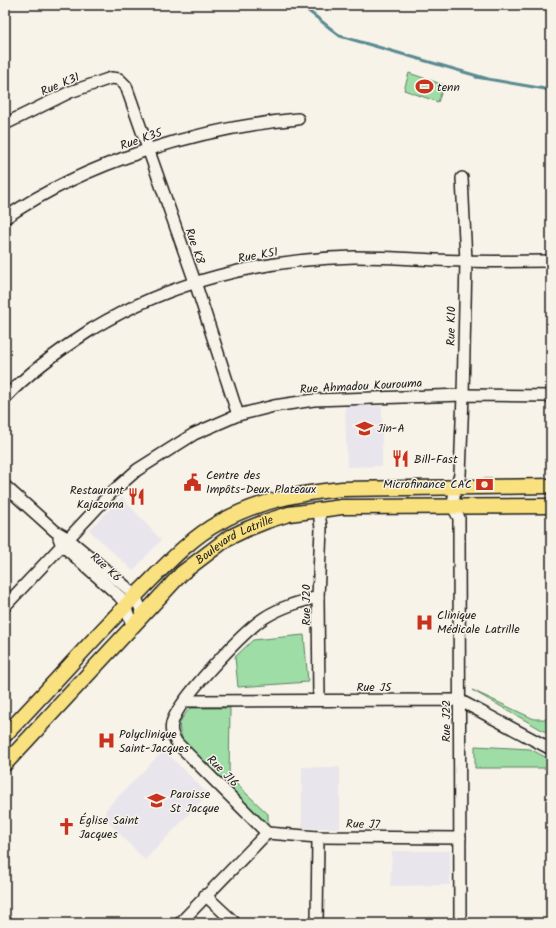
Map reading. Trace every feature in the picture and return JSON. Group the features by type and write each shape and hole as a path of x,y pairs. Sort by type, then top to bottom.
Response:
{"main road":[{"name":"Boulevard Latrille","path":"5,735 170,560 219,522 262,503 312,492 460,483 551,486"},
{"name":"Boulevard Latrille","path":"5,764 182,573 228,538 267,520 289,514 342,507 459,511 551,506"}],"street":[{"name":"Rue K31","path":"5,124 70,92 111,78 119,79 126,86"},
{"name":"Rue K8","path":"126,86 150,149 238,416"},
{"name":"Rue K35","path":"5,218 56,188 96,170 150,149 191,136 227,128 298,120"},
{"name":"Rue K10","path":"460,483 466,261 462,178"},
{"name":"Rue K51","path":"5,398 44,362 112,317 195,282 246,269 301,261 354,257 418,258 466,261 551,261"},
{"name":"Rue Ahmadou Kourouma","path":"5,606 111,493 137,470 194,434 238,416 274,406 314,400 463,395 551,396"},
{"name":"Rue J22","path":"460,483 460,923"},
{"name":"Rue K6","path":"5,486 65,541 126,587 130,601 133,627"},
{"name":"Rue J20","path":"319,510 321,529 318,597 319,700"},
{"name":"Rue J16","path":"267,833 177,743 171,732 172,722 185,701 226,651 264,618 285,606 318,597"},
{"name":"Rue K6","path":"130,601 144,615"},
{"name":"Rue J5","path":"185,701 459,700 551,749"},
{"name":"Rue J7","path":"267,833 318,837 460,838"},
{"path":"180,923 205,895 267,833"},
{"path":"318,837 318,923"},
{"path":"205,895 235,923"}],"shaded area":[{"name":"Jin-A","path":"345,405 382,406 382,466 347,467"},
{"path":"122,497 161,540 133,571 89,530"},
{"name":"Paroisse St Jacque","path":"164,750 208,794 145,860 111,825 105,813 107,808"},
{"path":"302,767 340,767 340,828 302,828"},
{"path":"392,851 450,851 450,885 390,886"}],"green space":[{"name":"tenn","path":"409,73 444,85 438,102 404,90"},
{"path":"304,635 308,682 238,687 235,657 253,640"},
{"path":"472,690 534,719 551,719 551,735"},
{"path":"190,708 230,708 229,777 268,814 268,828 184,742 179,727 181,720"},
{"path":"475,746 530,749 551,760 551,768 475,768"}],"waterway":[{"path":"301,5 340,36 488,79 476,77 551,90"}],"place":[{"name":"tenn","path":"424,87"},
{"name":"Jin-A","path":"364,428"},
{"name":"Bill-Fast","path":"401,459"},
{"name":"Centre des Impôts-Deux Plateaux","path":"193,482"},
{"name":"Microfinance CAC","path":"485,484"},
{"name":"Restaurant Kajazoma","path":"137,497"},
{"name":"Clinique Médicale Latrille","path":"424,622"},
{"name":"Polyclinique Saint-Jacques","path":"106,741"},
{"name":"Paroisse St Jacque","path":"157,801"},
{"name":"Église Saint Jacques","path":"66,827"}]}
